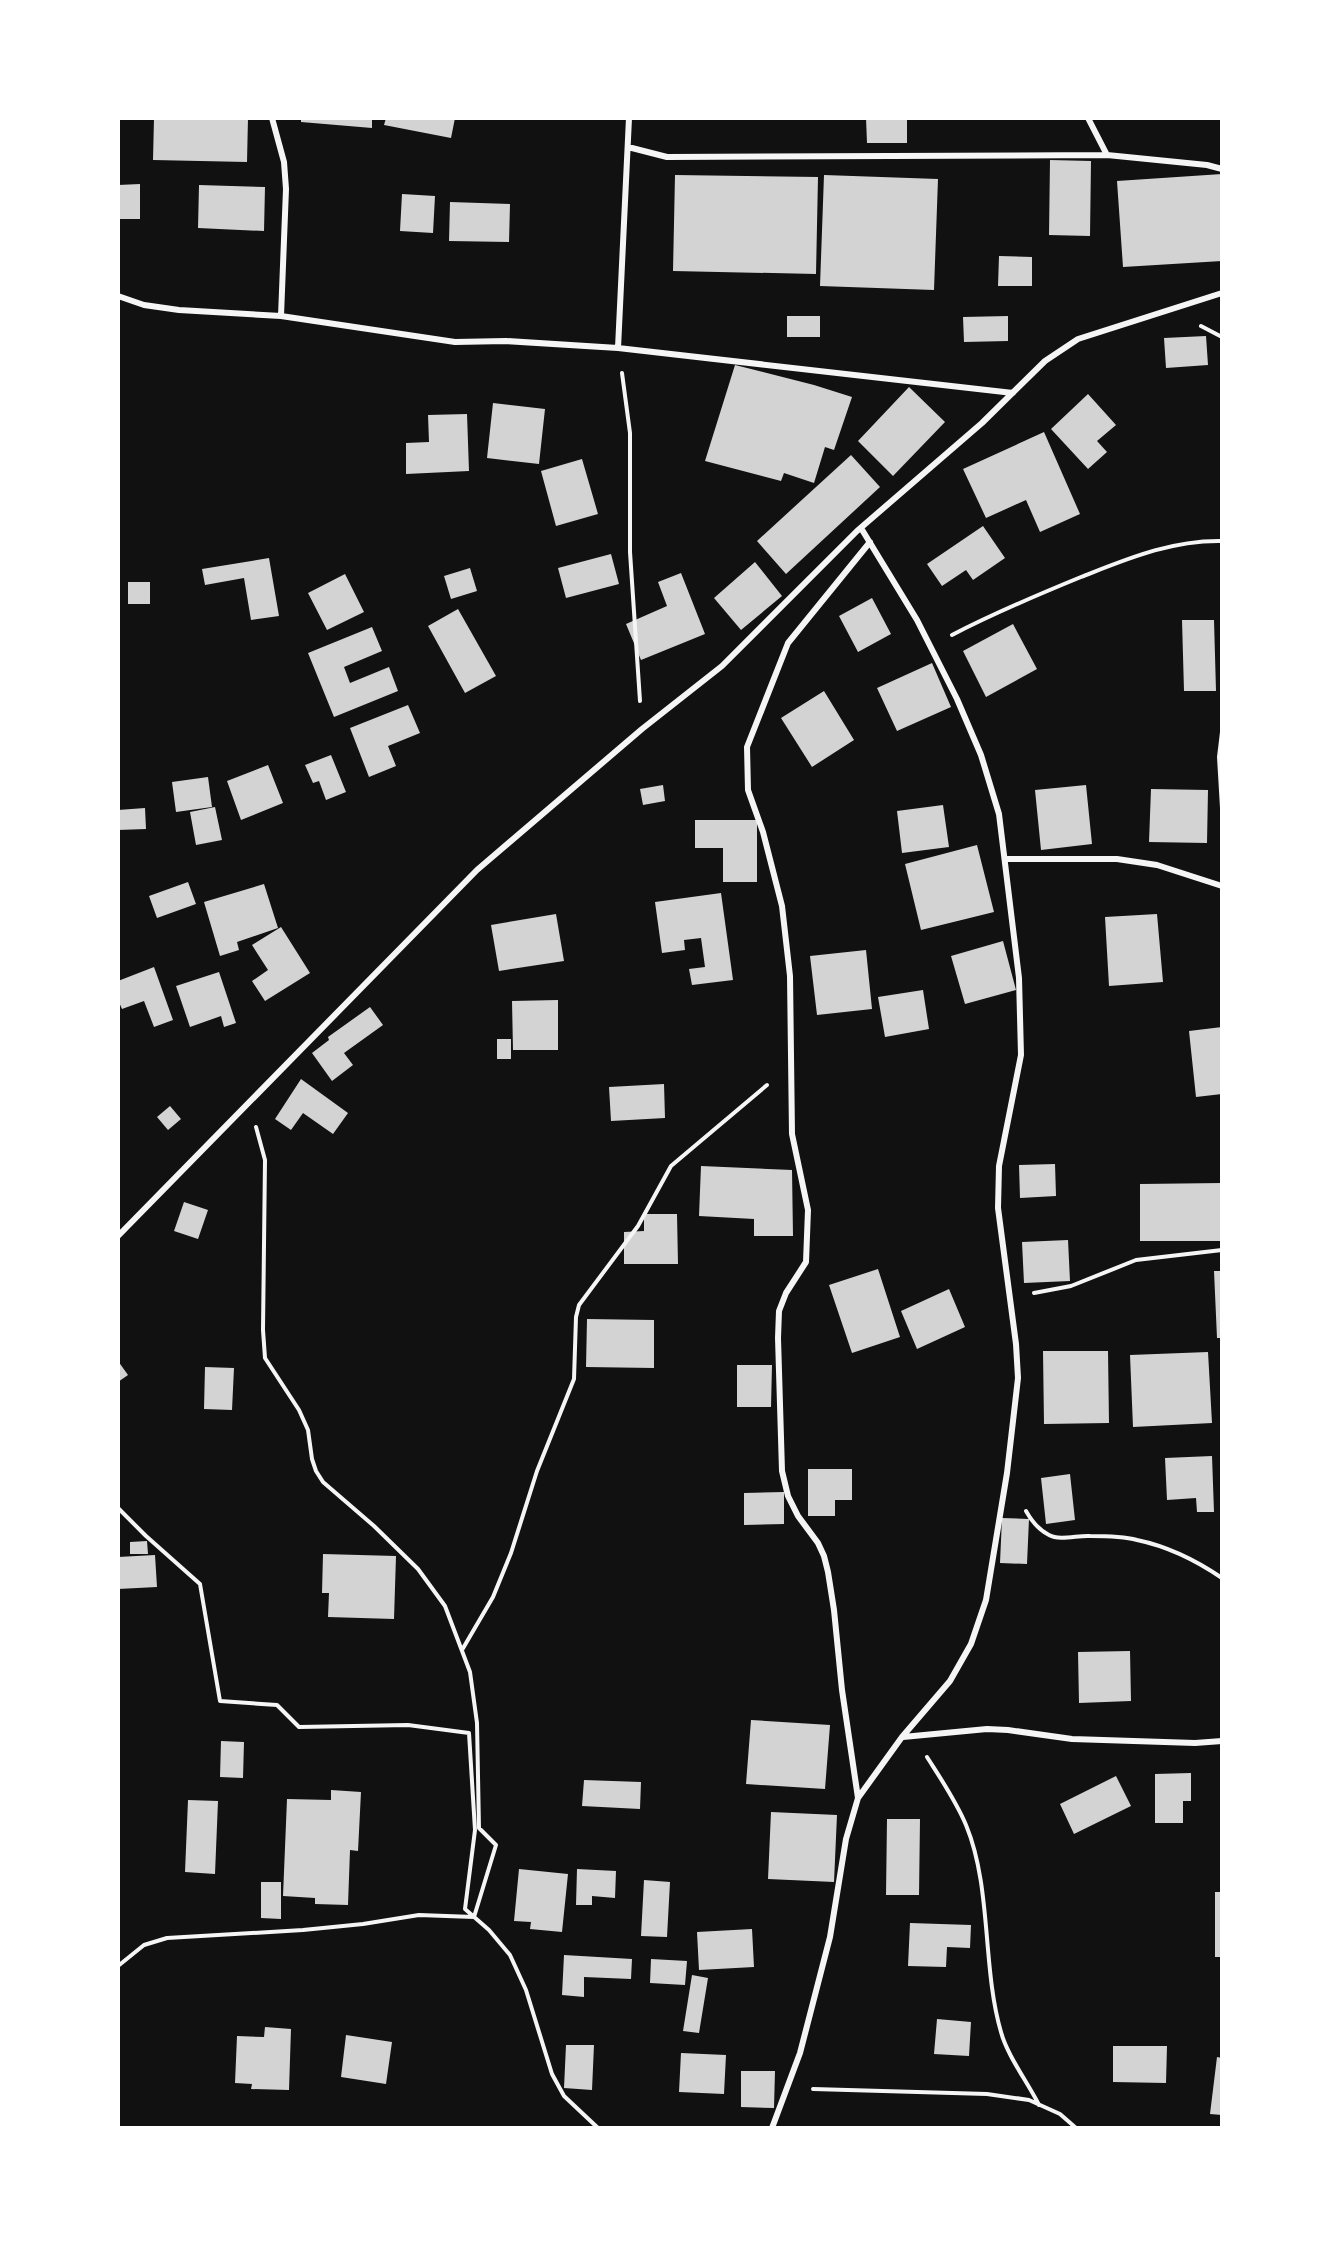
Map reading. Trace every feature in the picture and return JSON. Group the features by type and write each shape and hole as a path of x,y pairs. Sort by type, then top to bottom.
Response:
{"street":[{"path":"272,118 284,162 286,189 281,316"},
{"path":"618,348 629,118"},
{"path":"1088,118 1107,155"},
{"path":"628,147 668,157 1107,155 1207,165 1221,170"},
{"path":"118,1236 477,870 642,729 722,666 892,498 982,423 1045,362 1078,339 1221,293"},
{"path":"118,297 144,305 179,310 281,316 455,342 506,341 618,348 1013,393"},
{"path":"772,2127 800,2053 830,1937 846,1839 858,1798 902,1737 950,1681 971,1644 987,1600 1007,1473 1018,1378 1016,1344 998,1208 999,1166 1021,1055 1019,978 999,814 981,755 957,699 917,620 861,528"},
{"path":"858,1798 828,1572 818,1543 798,1516 788,1496 782,1471 779,1311 786,1293 806,1262 808,1210 792,1134 790,976 782,906 763,832 748,790 747,747 788,643 870,542"},
{"path":"1005,859 1118,859 1157,865 1221,886"},
{"path":"902,1737 987,1729 1072,1738 1195,1743 1221,1741"}],"path":[{"path":"618,348 630,433 630,552 642,729"},
{"path":"930,647 990,615 1135,556 1177,544 1221,541"},
{"path":"1221,732 1219,787 1221,808"},
{"path":"461,1651 493,1597 511,1553 537,1471 574,1379 576,1317 579,1305 638,1226 671,1166 792,1063"},
{"path":"248,1104 265,1160 263,1330 265,1358 299,1410 308,1430 312,1459 320,1476 418,1569 445,1606 470,1672 477,1723 479,1828 496,1845 474,1917"},
{"path":"1010,1298 1071,1286 1136,1260 1221,1250"},
{"path":"1007,1473 1027,1514 1049,1535 1134,1539 1154,1544 1221,1578"},
{"path":"118,1508 200,1584 219,1701 277,1705 299,1726 408,1725 469,1732 475,1830 465,1910 489,1930 510,1955 526,1990 552,2074 564,2096 598,2127"},
{"path":"913,1736 949,1791 967,1826 977,1865 994,2003 1001,2034 1039,2105"},
{"path":"118,1966 144,1945 167,1938 313,1929 419,1916 474,1917"},
{"path":"788,2088 987,2094 1029,2100 1060,2114 1076,2127"}],"building":[{"path":"154,118 248,118 247,162 153,160"},
{"path":"301,118 372,118 372,128 301,122"},
{"path":"386,118 455,118 451,138 384,125"},
{"path":"866,118 907,118 907,143 867,143"},
{"path":"1050,160 1091,161 1090,236 1049,235"},
{"path":"1222,174 1222,261 1123,267 1117,181"},
{"path":"675,175 818,177 816,274 673,271"},
{"path":"824,175 938,179 934,290 820,286"},
{"path":"140,184 140,219 118,219 118,185"},
{"path":"199,185 265,187 264,231 198,228"},
{"path":"402,194 435,196 433,233 400,231"},
{"path":"450,202 510,204 509,242 449,241"},
{"path":"999,256 1032,257 1032,286 998,286"},
{"path":"787,316 820,316 820,337 787,337"},
{"path":"1008,316 1008,341 964,342 963,317"},
{"path":"1206,336 1208,365 1166,368 1164,338"},
{"path":"735,365 852,397 834,450 825,447 814,483 784,473 781,481 705,461"},
{"path":"909,387 945,422 893,476 858,441"},
{"path":"1088,394 1116,425 1097,441 1107,452 1088,469 1051,429"},
{"path":"493,403 545,409 539,464 487,458"},
{"path":"467,414 469,471 406,474 406,443 429,442 428,415"},
{"path":"1044,432 1080,514 1040,532 1026,500 986,518 963,469"},
{"path":"851,455 880,487 786,574 757,541"},
{"path":"582,459 598,514 556,526 541,471"},
{"path":"983,526 1005,558 973,580 966,570 942,586 927,564"},
{"path":"611,554 619,584 566,598 558,568"},
{"path":"269,558 279,616 251,620 244,578 205,585 202,569"},
{"path":"755,562 782,596 741,630 714,598"},
{"path":"470,568 477,591 451,599 444,576"},
{"path":"681,573 705,634 641,660 626,624 667,606 658,582"},
{"path":"345,574 364,612 327,630 308,593"},
{"path":"128,582 150,582 150,604 128,604"},
{"path":"872,598 891,634 858,652 839,616"},
{"path":"458,609 496,676 465,693 428,626"},
{"path":"1182,620 1214,620 1216,691 1184,691"},
{"path":"1013,624 1037,669 986,697 963,651"},
{"path":"372,627 382,651 344,667 350,683 389,667 398,691 334,717 308,653"},
{"path":"932,663 951,707 897,731 877,688"},
{"path":"824,691 854,740 812,767 781,718"},
{"path":"408,705 420,733 388,746 396,766 369,777 350,728"},
{"path":"331,755 346,792 326,800 319,781 313,783 305,765"},
{"path":"268,765 283,803 241,820 227,781"},
{"path":"208,777 212,807 176,812 172,782"},
{"path":"663,785 665,801 643,805 640,789"},
{"path":"1086,785 1092,844 1041,850 1035,790"},
{"path":"1151,789 1208,790 1207,843 1149,842"},
{"path":"943,805 949,847 902,853 897,811"},
{"path":"215,807 222,840 196,845 190,812"},
{"path":"145,808 146,829 118,830 118,810"},
{"path":"695,820 757,820 757,882 723,882 723,848 695,848"},
{"path":"977,845 994,912 921,930 905,864"},
{"path":"188,882 196,904 157,918 149,896"},
{"path":"264,884 278,928 237,942 239,950 220,956 204,902"},
{"path":"721,893 733,980 692,985 689,969 705,967 701,938 684,940 685,950 662,953 655,902"},
{"path":"556,914 564,961 499,971 491,925"},
{"path":"1157,914 1163,982 1109,986 1105,917"},
{"path":"281,927 310,973 265,1001 252,981 268,970 252,945"},
{"path":"1003,941 1016,990 965,1004 951,956"},
{"path":"866,950 872,1009 817,1015 810,956"},
{"path":"154,967 173,1020 154,1027 144,1001 122,1009 118,1000 118,981"},
{"path":"219,972 236,1023 224,1027 221,1016 190,1027 176,986"},
{"path":"923,990 929,1029 885,1037 878,997"},
{"path":"558,1000 558,1050 513,1050 512,1001"},
{"path":"370,1007 383,1025 344,1053 353,1065 332,1081 312,1053 329,1040 328,1037"},
{"path":"1222,1027 1222,1094 1196,1097 1189,1031"},
{"path":"497,1039 511,1039 511,1059 497,1059"},
{"path":"301,1079 348,1113 333,1134 303,1113 291,1130 275,1119"},
{"path":"664,1084 665,1118 611,1121 609,1087"},
{"path":"170,1106 181,1119 168,1130 157,1117"},
{"path":"1055,1164 1056,1196 1020,1198 1019,1165"},
{"path":"701,1166 792,1170 793,1236 754,1236 754,1219 699,1216"},
{"path":"1222,1183 1222,1241 1140,1241 1140,1184"},
{"path":"184,1202 208,1210 198,1239 174,1231"},
{"path":"644,1214 677,1214 678,1264 624,1264 624,1232 644,1231"},
{"path":"1068,1240 1070,1281 1024,1283 1022,1242"},
{"path":"878,1269 900,1337 852,1353 829,1285"},
{"path":"1214,1271 1222,1271 1222,1338 1217,1338"},
{"path":"949,1289 965,1327 917,1349 901,1311"},
{"path":"587,1319 654,1320 654,1368 586,1367"},
{"path":"1043,1351 1108,1351 1109,1423 1044,1424"},
{"path":"1208,1352 1212,1423 1133,1427 1130,1355"},
{"path":"118,1361 128,1375 118,1382"},
{"path":"737,1365 772,1365 771,1407 737,1407"},
{"path":"205,1367 234,1368 232,1410 204,1409"},
{"path":"1212,1456 1214,1512 1197,1512 1196,1498 1167,1500 1165,1458"},
{"path":"808,1469 852,1469 852,1500 835,1500 835,1516 808,1516"},
{"path":"1070,1474 1075,1520 1046,1524 1041,1478"},
{"path":"784,1492 784,1524 744,1525 744,1493"},
{"path":"1002,1518 1029,1519 1027,1564 1000,1563"},
{"path":"147,1541 148,1554 130,1554 130,1542"},
{"path":"323,1554 396,1556 394,1619 328,1617 329,1593 322,1593"},
{"path":"155,1555 157,1587 118,1589 118,1557"},
{"path":"1130,1651 1131,1701 1079,1703 1078,1652"},
{"path":"751,1720 830,1725 825,1789 746,1784"},
{"path":"221,1741 244,1742 243,1778 220,1777"},
{"path":"1191,1773 1191,1801 1183,1801 1183,1823 1155,1823 1155,1774"},
{"path":"1116,1776 1131,1806 1074,1834 1060,1804"},
{"path":"584,1780 641,1782 640,1809 582,1806"},
{"path":"331,1790 361,1792 358,1851 350,1850 348,1905 315,1904 315,1898 283,1896 287,1799 331,1800"},
{"path":"188,1800 218,1801 215,1874 185,1872"},
{"path":"771,1812 837,1815 834,1882 768,1879"},
{"path":"887,1819 920,1819 919,1895 886,1895"},
{"path":"519,1869 568,1874 562,1932 530,1929 531,1922 514,1921"},
{"path":"577,1869 616,1871 615,1898 592,1896 592,1905 576,1905"},
{"path":"644,1880 670,1882 667,1937 641,1936"},
{"path":"261,1882 281,1882 281,1919 261,1918"},
{"path":"1215,1892 1222,1892 1222,1957 1215,1957"},
{"path":"910,1923 971,1925 970,1948 947,1947 946,1967 908,1966"},
{"path":"752,1929 754,1967 699,1970 697,1932"},
{"path":"564,1955 632,1959 631,1979 584,1977 584,1997 562,1995"},
{"path":"651,1959 687,1961 685,1985 650,1983"},
{"path":"692,1975 708,1978 699,2033 683,2031"},
{"path":"937,2019 971,2022 969,2056 934,2054"},
{"path":"265,2027 291,2029 289,2090 251,2089 252,2084 235,2083 237,2036 264,2037"},
{"path":"346,2035 392,2042 386,2084 341,2077"},
{"path":"566,2045 594,2045 592,2090 564,2088"},
{"path":"1113,2046 1167,2046 1166,2083 1113,2082"},
{"path":"681,2053 726,2055 724,2094 679,2092"},
{"path":"1217,2057 1222,2058 1222,2115 1210,2114"},
{"path":"741,2071 775,2071 774,2108 741,2107"}]}
